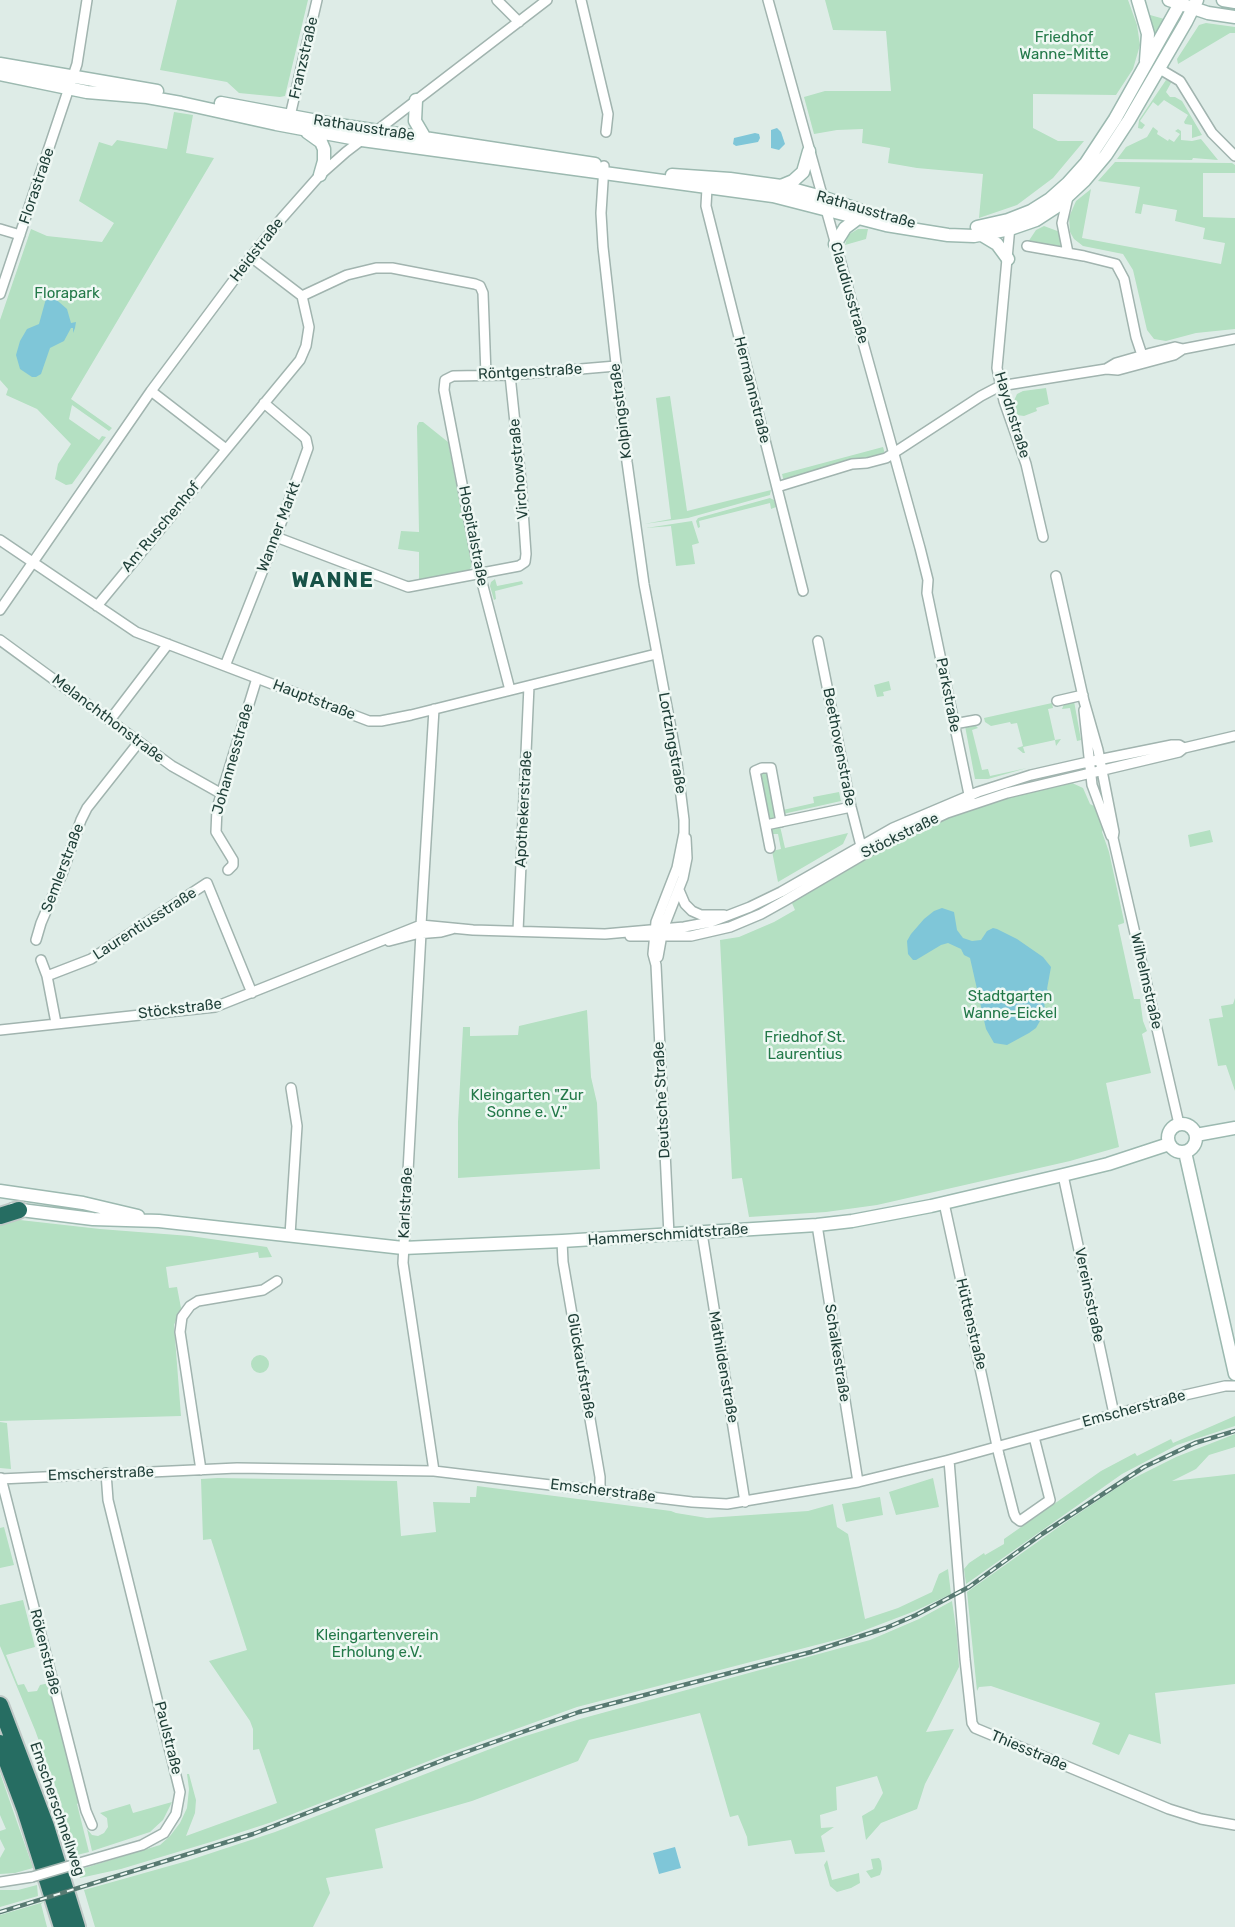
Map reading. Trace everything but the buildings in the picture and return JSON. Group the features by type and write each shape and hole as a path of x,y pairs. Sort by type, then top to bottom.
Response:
{"highway":[{"path":"0,1216 19,1210"},
{"name":"Emscherschnellweg","path":"0,1705 46,1826 77,1927"},
{"name":"Emscherschnellweg","path":"0,1743 32,1830 62,1927"}],"street":[{"name":"Florastraße","path":"0,294 77,64 87,0"},
{"name":"Franzstraße","path":"291,116 317,0"},
{"path":"497,0 519,22"},
{"name":"Heidstraße","path":"0,610 151,391 251,257 320,175 346,152 377,131 547,0"},
{"path":"580,0 608,114 606,132"},
{"name":"Claudiusstraße","path":"768,0 920,548 928,586"},
{"path":"1138,0 1148,34 1145,68"},
{"path":"1223,0 1235,2"},
{"name":"Rathausstraße","path":"0,64 71,83 362,140 603,170 730,179 781,186 891,220 927,227 968,228 1009,225 1036,220 1068,197 1099,164 1177,2"},
{"path":"1177,2 1195,4 1235,17"},
{"name":"Rathausstraße","path":"0,74 187,96 707,188 772,196 858,219 948,235 981,235 1009,225 1038,207 1068,183 1120,123 1158,68 1195,4"},
{"path":"1158,68 1180,81 1212,133 1235,156"},
{"path":"416,100 415,121 425,138"},
{"path":"304,130 321,142 324,149 324,161 320,175"},
{"path":"781,186 793,181 803,172 809,151"},
{"name":"Kolpingstraße","path":"603,170 602,229 616,366 639,549 656,654"},
{"name":"Rathausstraße","path":"707,188 715,182 730,179"},
{"name":"Hermannstraße","path":"707,188 706,206 803,591"},
{"path":"1068,197 1062,226 1068,253"},
{"path":"835,244 845,228 858,219"},
{"name":"Haydnstraße","path":"1009,225 1008,259 997,361 1000,386 1026,464 1043,537"},
{"path":"0,229 20,235"},
{"path":"981,235 997,244 1008,259"},
{"path":"1028,246 1116,264 1123,273 1136,337 1144,359"},
{"path":"251,257 302,296 347,275 376,268 392,268 480,286 483,293 486,375"},
{"name":"Am Ruschenhof","path":"97,606 300,360 309,327 302,296"},
{"path":"777,487 852,464 886,458 1000,386 1106,369 1118,370 1144,359 1174,355 1183,349 1235,339"},
{"name":"Röntgenstraße","path":"445,380 453,376 510,375 616,366"},
{"name":"Virchowstraße","path":"479,575 519,566 525,562 521,480 510,375"},
{"name":"Hospitalstraße","path":"445,380 444,390 479,575 510,690"},
{"path":"151,391 226,448"},
{"name":"Wanner Markt","path":"225,666 307,455 308,443 303,436 264,403"},
{"path":"276,537 404,586 419,586 479,575"},
{"name":"Hauptstraße","path":"0,540 136,632 369,721 390,720 656,654"},
{"name":"Wilhelmstraße","path":"1056,576 1100,765 1114,832 1113,838"},
{"name":"Parkstraße","path":"928,586 927,593 934,618 969,800"},
{"name":"Melanchthonstraße","path":"0,640 172,766 220,792"},
{"name":"Beethovenstraße","path":"818,641 851,807 862,849"},
{"path":"110,720 168,644"},
{"name":"Lortzingstraße","path":"656,654 681,787 687,845 687,858 679,890 659,933"},
{"name":"Johannesstraße","path":"228,870 233,865 233,860 216,832 215,820 220,792 257,678"},
{"name":"Apothekerstraße","path":"519,932 529,686"},
{"path":"1057,701 1084,698"},
{"name":"Wilhelmstraße","path":"1084,698 1083,713 1089,773 1113,838 1179,1124"},
{"name":"Karlstraße","path":"434,709 403,1248 405,1277 434,1471"},
{"path":"954,724 976,720"},
{"name":"Stöckstraße","path":"0,1030 215,1007 384,941 421,929 441,926 452,929 519,932 625,934 630,931 704,934 740,923 786,900 893,828 1031,775 1088,762 1100,765 1179,752 1184,748 1235,736"},
{"name":"Semlerstraße","path":"36,940 87,808 139,742"},
{"name":"Stöckstraße","path":"969,800 1089,773 1100,765"},
{"path":"770,848 755,771 771,768 782,822"},
{"path":"766,825 851,807"},
{"name":"Lortzingstraße","path":"656,965 658,916 677,868 684,832"},
{"name":"Stöckstraße","path":"659,933 700,925 730,915 862,849"},
{"name":"Laurentiusstraße","path":"47,976 91,959 207,883 252,993"},
{"name":"Stöckstraße","path":"679,890 685,904 700,915 730,915"},
{"path":"41,960 47,976 56,1023"},
{"name":"Deutsche Straße","path":"656,965 669,1234"},
{"path":"290,1235 297,1126 291,1088"},
{"path":"1179,1124 1190,1126 1196,1135 1194,1146 1185,1152 1175,1151 1169,1144 1170,1131 1179,1124"},
{"path":"1196,1135 1235,1128"},
{"name":"Hammerschmidtstraße","path":"0,1208 93,1219 159,1221 403,1248 562,1241 817,1225 890,1214 1108,1164 1169,1144"},
{"path":"1185,1152 1235,1374"},
{"name":"Vereinsstraße","path":"1063,1175 1114,1414"},
{"name":"Hammerschmidtstraße","path":"2,1191 83,1203 159,1221"},
{"name":"Hüttenstraße","path":"944,1203 998,1446"},
{"name":"Schalkestraße","path":"817,1225 858,1482"},
{"name":"Mathildenstraße","path":"702,1233 746,1502"},
{"name":"Glückaufstraße","path":"562,1241 563,1262 600,1477 600,1491"},
{"path":"201,1470 180,1332 182,1317 190,1306 198,1301 263,1290 277,1281"},
{"name":"Emscherstraße","path":"1,1478 237,1468 434,1471 708,1504 746,1502 858,1482 949,1460 1185,1395 1235,1386"},
{"path":"998,1446 1014,1514 1018,1520 1023,1520 1050,1500 1034,1437"},
{"name":"Thiesstraße","path":"949,1460 965,1659 972,1723 975,1728 1169,1809 1201,1819 1235,1825"},
{"name":"Paulstraße","path":"0,1882 32,1877 142,1845 164,1833 176,1814 180,1792 108,1500 106,1473"},
{"name":"Rökenstraße","path":"1,1478 86,1811 92,1826"}],"green space":[{"path":"177,0 308,0 285,96 239,93 227,82 160,70"},
{"name":"Friedhof Wanne-Mitte","path":"825,0 1128,0 1137,25 1140,45 1133,69 1116,95 1033,94 1033,128 1058,141 1084,141 1053,178 1017,205 979,218 983,174 888,163 890,148 862,143 863,129 814,134 804,97 825,91 891,91 886,31 833,30"},
{"path":"1147,16 1168,20 1155,43"},
{"path":"1206,23 1235,27 1235,33 1230,33 1178,64 1177,59 1199,25"},
{"path":"1166,80 1172,81 1166,92 1170,97 1182,101 1202,135 1192,138 1192,125 1184,122 1188,115 1164,100 1158,106 1153,102 1140,121 1145,125 1142,129 1138,128 1139,120"},
{"name":"Florapark","path":"174,112 193,115 186,153 214,158 71,399 112,428 109,431 72,405 69,419 99,440 102,436 106,437 72,484 66,485 55,479 58,464 71,444 37,409 6,395 8,389 0,380 0,320 31,229 47,236 102,242 114,223 79,201 99,142 112,146 117,140 167,149"},
{"path":"1153,127 1158,131 1157,134 1168,141 1169,139 1174,142 1180,134 1175,131 1178,129 1181,131 1181,140 1201,139 1218,160 1117,159 1126,147 1147,137"},
{"path":"1115,162 1232,163 1235,165 1235,173 1203,173 1203,217 1235,218 1235,329 1196,333 1166,341 1154,339 1147,330 1133,270 1123,254 1083,246 1074,239 1070,232 1069,217 1076,201 1091,189 1082,238 1221,264 1225,243 1203,239 1205,228 1175,221 1177,210 1143,204 1141,214 1135,213 1140,187 1098,181"},
{"path":"1044,226 1060,232 1062,245 1059,247 1028,242 1036,230"},
{"path":"858,229 868,229 866,239 845,245 848,235"},
{"path":"1046,388 1049,404 1036,408 1037,411 1024,416 1017,415 1013,403 1017,394"},
{"path":"670,396 687,511 771,490 770,495 688,518 644,524 671,519 656,398"},
{"path":"419,422 423,422 448,442 472,565 469,571 419,581 419,552 398,549 401,531 419,532 417,426"},
{"path":"883,447 885,454 866,460 863,458 784,482 782,474"},
{"path":"770,498 774,500 776,507 771,509 770,503 699,521 700,527 698,528 696,521 698,518"},
{"path":"692,521 699,543 692,545 695,564 676,566 671,526 646,528"},
{"path":"495,579 497,586 522,581 523,584 495,591 496,599 494,600 490,586"},
{"path":"889,681 891,690 883,692 884,696 877,697 874,685"},
{"path":"1074,701 1081,740 1077,741 1070,708 1062,709 1064,704"},
{"path":"1052,703 1053,708 1048,709 1055,740 1023,747 1025,753 1017,748 1023,746 1017,723 991,726 985,722 984,718"},
{"path":"974,724 978,728 972,730 982,770 988,769 990,776 1027,768 988,779 975,779 965,726"},
{"path":"763,772 770,775 778,818 769,820 759,777"},
{"name":"Stadtgarten Wanne-Eickel","path":"1070,782 1083,788 1090,804 1094,806 1103,829 1124,921 1118,925 1134,999 1140,999 1147,1031 1142,1034 1151,1073 1106,1083 1119,1147 1070,1161 877,1205 826,1212 749,1217 742,1178 732,1179 720,940 739,937 774,922 795,910 791,901 794,899 797,900 884,849 937,823 988,801"},
{"path":"839,792 841,801 783,814 783,810 814,803 813,797"},
{"path":"780,826 785,848 848,833 843,844 778,882 772,851 781,849 778,834 771,834 770,829"},
{"path":"1210,830 1213,842 1190,847 1188,835"},
{"path":"1235,998 1235,1091 1226,1065 1218,1066 1209,1019 1223,1017 1221,1006 1233,1004"},
{"name":"Kleingarten \"Zur Sonne e. V.\"","path":"587,1010 591,1077 597,1103 600,1169 458,1178 458,1122 463,1027 470,1027 470,1036 518,1035 519,1026"},
{"path":"0,1213 11,1219 190,1236 267,1247 272,1257 259,1258 258,1252 166,1267 169,1288 177,1287 181,1308 174,1325 181,1416 0,1421"},
{"path":"256,1355 264,1355 269,1360 267,1371 256,1373 251,1368 251,1360"},
{"path":"1235,1416 1235,1426 1177,1445 1122,1474 966,1584 964,1569 969,1563 1004,1544 1004,1539 1101,1471 1135,1453 1137,1456 1171,1439 1173,1443"},
{"path":"0,1422 7,1423 11,1469 0,1468"},
{"path":"1235,1434 1235,1447 1209,1455 1196,1469 1172,1481 1235,1474 1235,1684 1155,1693 1161,1744 1129,1734 1119,1755 1092,1744 1100,1723 991,1686 979,1687 977,1691 967,1592 1124,1483 1176,1457"},
{"path":"933,1478 939,1507 896,1515 889,1492"},
{"name":"Kleingartenverein Erholung e.V.","path":"201,1479 397,1481 401,1536 436,1532 433,1502 470,1503 470,1497 476,1497 477,1486 671,1511 707,1518 808,1511 833,1504 837,1527 848,1534 865,1619 898,1608 932,1592 939,1574 948,1569 951,1594 915,1611 847,1637 577,1707 444,1755 272,1822 121,1869 80,1878 78,1870 160,1845 170,1836 180,1823 187,1808 189,1789 187,1774 189,1774 196,1800 195,1813 186,1836 277,1803 259,1749 253,1750 253,1729 250,1721 209,1661 247,1650 211,1539 203,1540"},
{"path":"880,1497 883,1515 846,1522 842,1504"},
{"path":"4,1527 14,1565 0,1568 0,1528"},
{"path":"23,1600 35,1647 6,1655 18,1685 24,1684 28,1692 37,1691 40,1685 49,1683 80,1802 77,1804 89,1852 69,1857 67,1831 60,1799 35,1730 0,1646 0,1605"},
{"path":"952,1601 959,1667 926,1732 954,1729 925,1784 917,1809 881,1823 866,1840 862,1816 874,1809 883,1793 877,1776 836,1787 837,1810 820,1815 821,1828 834,1827 821,1836 825,1852 795,1854 791,1840 748,1846 747,1837 738,1815 730,1817 700,1713 589,1740 578,1761 472,1801 375,1829 383,1868 326,1878 330,1893 313,1927 95,1927 84,1890 187,1861 275,1832 516,1739 580,1719 870,1640 919,1619"},
{"path":"0,1773 33,1868 15,1873 0,1874 0,1858 5,1849 0,1839 0,1831 6,1829 0,1815"},
{"path":"172,1802 163,1820 150,1832 92,1851 87,1829 92,1835 98,1836 108,1827 107,1818 100,1813 130,1804 133,1813"},
{"path":"879,1858 882,1869 880,1875 871,1878 866,1871 873,1869 871,1859"},
{"path":"827,1860 832,1880 859,1873 860,1883 837,1892 830,1886 824,1865"},
{"path":"37,1885 38,1896 0,1907 0,1890 18,1890"},
{"path":"44,1902 41,1904 47,1927 0,1927 0,1915"}],"water":[{"path":"777,128 785,144 779,150 771,148 771,130"},
{"path":"759,134 758,142 736,146 733,144 734,138"},
{"path":"47,295 51,295 67,309 71,323 76,322 75,328 73,333 73,328 71,328 64,341 50,348 41,374 32,377 20,369 16,355 27,329 39,324"},
{"path":"942,908 954,912 957,930 963,938 972,941 981,940 987,931 997,929 1017,939 1043,957 1051,967 1047,989 1049,992 1044,998 1045,1012 1036,1028 1007,1045 994,1043 986,1029 970,958 964,955 961,949 948,943 916,960 908,954 907,941 911,934 924,919"},
{"path":"675,1847 681,1868 659,1874 653,1853"}],"railway":[{"path":"0,1912 253,1834 446,1759 579,1712 811,1652 886,1628 969,1587 1042,1534 1144,1467 1195,1443 1235,1431"}],"district":[{"name":"WANNE","path":"333,581"}],"park label":[{"name":"Friedhof St. Laurentius","path":"805,1046"}]}
